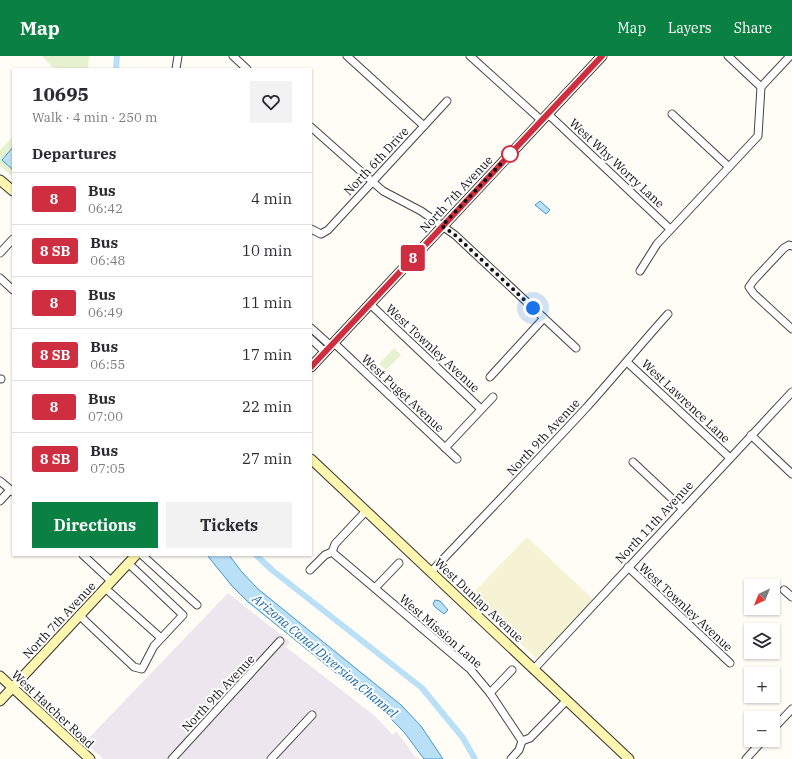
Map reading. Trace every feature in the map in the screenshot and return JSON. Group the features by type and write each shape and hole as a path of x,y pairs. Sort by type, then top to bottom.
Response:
{"main road":[{"name":"North 7th Avenue","path":"312,366 602,56"},
{"path":"0,180 12,190"},
{"name":"West Dunlap Avenue","path":"312,460 630,759"},
{"name":"North 7th Avenue","path":"0,701 135,556"},
{"name":"West Hatcher Road","path":"0,676 90,759"}],"street":[{"path":"176,68 178,56"},
{"path":"233,56 246,68"},
{"path":"347,56 424,126"},
{"path":"470,56 542,120"},
{"path":"728,56 761,87"},
{"path":"640,271 656,244 758,136 761,87 790,56"},
{"name":"North 6th Drive","path":"312,230 321,234 328,230 447,101"},
{"name":"West Why Worry Lane","path":"548,114 670,229"},
{"path":"672,114 729,167"},
{"path":"312,128 383,191 421,211 455,235 576,348"},
{"path":"0,254 12,240"},
{"path":"791,245 754,280 749,287 754,294 792,329"},
{"path":"0,278 12,289"},
{"name":"West Townley Avenue","path":"370,304 481,408"},
{"name":"North 9th Avenue","path":"431,572 627,362 637,347 668,314"},
{"path":"490,377 544,318"},
{"name":"West Puget Avenue","path":"312,329 330,347 457,459"},
{"name":"West Puget Avenue","path":"312,339 330,347"},
{"name":"West Lawrence Lane","path":"627,362 729,457"},
{"name":"North 11th Avenue","path":"534,669 729,457 792,392"},
{"path":"445,448 493,396"},
{"name":"West Lawrence Lane","path":"750,435 792,474"},
{"path":"633,462 682,508"},
{"path":"0,481 12,491 0,501"},
{"path":"310,570 325,555 332,552 335,544 366,511"},
{"name":"West Mission Lane","path":"332,552 462,661 490,693 522,741"},
{"path":"84,556 111,581"},
{"path":"143,556 197,605"},
{"path":"79,615 134,667 142,669 161,638 183,615 128,563"},
{"path":"375,588 398,564"},
{"name":"West Townley Avenue","path":"628,567 730,663"},
{"path":"105,588 161,638"},
{"path":"784,590 792,597"},
{"name":"North 9th Avenue","path":"172,759 280,641"},
{"path":"490,693 512,670"},
{"path":"511,759 519,750 522,741 530,738 567,700"},
{"path":"780,722 792,709"},
{"path":"271,759 312,715"},
{"path":"746,759 757,747"}],"shaded area":[{"path":"527,537 594,600 538,660 470,596"},
{"path":"228,593 290,642 286,647 375,716 393,735 396,731 417,759 103,759 85,742"}],"green space":[{"path":"42,56 89,56 88,68 53,68"},
{"path":"12,137 12,176 0,166 0,150"},
{"path":"394,348 401,355 386,370 379,364"}],"water":[{"path":"12,148 12,169 2,160"},
{"path":"540,201 550,210 546,214 535,205"},
{"name":"Arizona Canal Diversion Channel","path":"208,556 230,556 241,571 258,589 401,705 421,726 443,759 424,759 404,732 383,711 247,601 232,586"},
{"path":"435,600 440,601 448,610 444,614 433,604"}],"waterway":[{"path":"116,68 117,56"},
{"path":"257,556 272,570 422,688 463,738 475,759"}],"bus line":[{"name":"8","path":"312,366 602,56"}],"route":[{"path":"510,154 442,226 455,235 533,308"}]}
